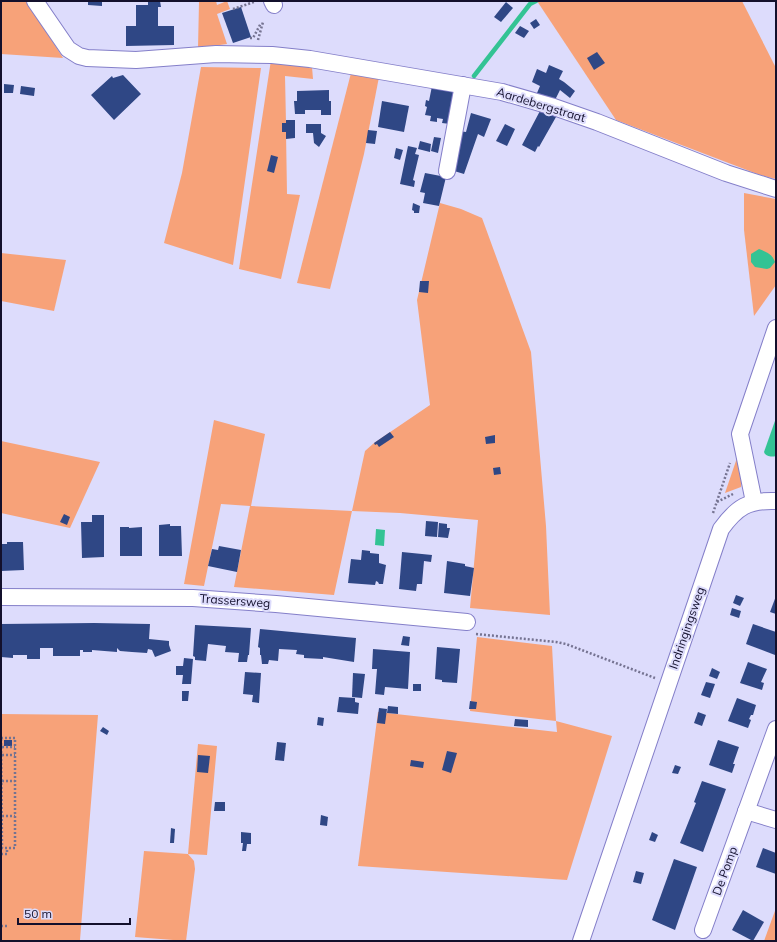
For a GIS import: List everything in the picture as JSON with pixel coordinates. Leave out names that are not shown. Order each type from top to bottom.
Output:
[{"type":"street","name":"Aardebergstraat","points":[[35,1],[68,49],[73,53],[87,58],[136,60],[216,54],[272,55],[310,59],[502,92],[548,105],[598,122],[726,173],[776,189]]},
{"type":"street","points":[[447,171],[463,85]]},
{"type":"street","points":[[776,328],[740,434],[754,502],[776,501]]},
{"type":"street","name":"Indringingsweg","points":[[582,941],[721,530],[730,516],[737,510],[754,502]]},
{"type":"street","name":"Trassersweg","points":[[1,597],[193,598],[323,608],[469,627]]},
{"type":"street","name":"De Pomp","points":[[703,930],[776,729]]},
{"type":"street","points":[[746,811],[776,820]]},
{"type":"path","points":[[233,9],[254,2]]},
{"type":"path","points":[[248,39],[252,38],[261,23]]},
{"type":"path","points":[[469,627],[566,644],[657,679]]},
{"type":"path","points":[[2,738],[15,738],[15,848],[2,848],[2,747],[2,738]]},
{"type":"path","points":[[2,747],[15,747]]},
{"type":"path","points":[[2,755],[15,755]]},
{"type":"path","points":[[2,781],[15,781]]},
{"type":"path","points":[[2,816],[15,816]]},
{"type":"path","points":[[1,854],[7,854],[7,848]]},
{"type":"path","points":[[1,926],[8,926]]},
{"type":"shaded area","points":[[1,1],[27,1],[63,58],[1,54]]},
{"type":"shaded area","points":[[177,1],[216,1],[217,5],[227,1],[230,9],[217,14],[227,44],[198,48],[199,2]]},
{"type":"shaded area","points":[[537,1],[742,1],[776,68],[776,179],[760,175],[616,120]]},
{"type":"shaded area","points":[[271,60],[312,67],[313,79],[285,76],[286,123],[282,124],[282,132],[286,132],[287,194],[300,195],[281,279],[239,269]]},
{"type":"shaded area","points":[[201,67],[261,68],[233,265],[164,243],[182,173]]},
{"type":"shaded area","points":[[351,73],[379,77],[364,154],[330,289],[297,283]]},
{"type":"shaded area","points":[[744,193],[776,199],[776,285],[754,316],[744,230]]},
{"type":"shaded area","points":[[440,203],[461,209],[482,218],[531,352],[546,526],[550,615],[470,608],[478,520],[400,513],[352,511],[365,451],[374,443],[430,405],[417,300]]},
{"type":"shaded area","points":[[759,249],[769,254],[774,259],[775,262],[770,268],[755,267],[751,262],[751,254]]},
{"type":"shaded area","points":[[1,253],[66,260],[54,311],[1,301]]},
{"type":"shaded area","points":[[776,418],[776,456],[769,456],[764,452]]},
{"type":"shaded area","points":[[214,420],[265,434],[251,506],[352,511],[334,595],[234,587],[250,506],[221,504],[204,586],[184,584]]},
{"type":"shaded area","points":[[1,441],[100,462],[70,528],[1,513]]},
{"type":"shaded area","points":[[738,455],[742,476],[741,487],[725,493]]},
{"type":"shaded area","points":[[376,529],[385,530],[384,546],[375,545]]},
{"type":"shaded area","points":[[477,637],[552,646],[556,721],[470,711]]},
{"type":"shaded area","points":[[378,712],[557,732],[556,721],[612,736],[567,880],[358,866]]},
{"type":"shaded area","points":[[1,714],[98,715],[80,940],[92,941],[1,941]]},
{"type":"shaded area","points":[[198,744],[217,746],[207,855],[188,854]]},
{"type":"shaded area","points":[[144,851],[188,854],[194,861],[195,869],[186,941],[135,937]]},
{"type":"shaded area","points":[[776,908],[776,941],[764,941]]},
{"type":"building","points":[[88,1],[102,1],[102,6],[88,5]]},
{"type":"building","points":[[148,1],[160,1],[161,7],[158,7],[158,26],[174,26],[174,45],[126,46],[126,26],[136,26],[136,5],[148,5]]},
{"type":"building","points":[[506,2],[513,8],[501,22],[494,17]]},
{"type":"building","points":[[241,7],[251,37],[233,43],[222,13]]},
{"type":"building","points":[[536,19],[540,25],[534,29],[530,23]]},
{"type":"building","points":[[520,26],[529,31],[524,38],[515,33]]},
{"type":"building","points":[[597,52],[605,63],[594,70],[587,58]]},
{"type":"building","points":[[549,65],[563,71],[559,79],[575,91],[570,98],[560,90],[555,100],[537,93],[540,86],[532,82],[537,69],[546,73]]},
{"type":"building","points":[[123,75],[141,94],[114,120],[91,95],[112,76],[113,78]]},
{"type":"building","points":[[4,84],[14,85],[13,93],[4,93]]},
{"type":"building","points":[[21,86],[35,88],[34,96],[20,94]]},
{"type":"building","points":[[432,86],[457,90],[450,124],[442,123],[443,119],[437,118],[437,122],[430,121],[431,116],[425,115],[427,107],[425,106],[426,100],[429,101]]},
{"type":"building","points":[[329,90],[331,115],[321,115],[321,110],[305,110],[305,114],[295,114],[294,101],[297,101],[297,91]]},
{"type":"building","points":[[382,101],[409,106],[404,132],[378,127]]},
{"type":"building","points":[[541,109],[556,117],[535,152],[522,145]]},
{"type":"building","points":[[471,113],[491,119],[484,137],[478,134],[464,174],[451,170],[459,131],[466,132]]},
{"type":"building","points":[[286,120],[295,120],[295,138],[286,139],[286,132],[282,132],[282,123],[286,123]]},
{"type":"building","points":[[306,124],[321,124],[321,133],[326,136],[319,147],[314,143],[313,133],[306,133]]},
{"type":"building","points":[[505,124],[515,129],[507,146],[496,141]]},
{"type":"building","points":[[368,130],[377,131],[375,144],[366,143]]},
{"type":"building","points":[[434,137],[441,138],[438,153],[431,151]]},
{"type":"building","points":[[420,141],[431,144],[430,152],[418,149]]},
{"type":"building","points":[[408,146],[417,148],[415,154],[419,155],[413,180],[415,181],[414,187],[400,184]]},
{"type":"building","points":[[396,148],[403,150],[400,160],[394,158]]},
{"type":"building","points":[[271,155],[278,157],[274,173],[267,171]]},
{"type":"building","points":[[425,173],[446,177],[439,206],[423,203],[425,193],[420,192]]},
{"type":"building","points":[[413,203],[420,206],[419,213],[414,213],[412,210]]},
{"type":"building","points":[[420,281],[429,281],[428,293],[419,292]]},
{"type":"building","points":[[390,432],[394,437],[379,447],[377,444],[375,445],[374,443]]},
{"type":"building","points":[[495,435],[495,443],[486,444],[485,437]]},
{"type":"building","points":[[500,467],[501,474],[494,475],[493,468]]},
{"type":"building","points":[[64,514],[70,517],[67,525],[60,522]]},
{"type":"building","points":[[92,515],[104,515],[104,557],[82,558],[81,522],[92,522]]},
{"type":"building","points":[[426,521],[438,522],[437,537],[425,536]]},
{"type":"building","points":[[439,523],[447,524],[447,528],[450,528],[448,538],[438,537]]},
{"type":"building","points":[[170,524],[170,526],[181,526],[182,556],[159,556],[159,525]]},
{"type":"building","points":[[120,527],[142,527],[142,556],[120,556]]},
{"type":"building","points":[[7,542],[23,542],[24,570],[1,571],[1,544],[7,544]]},
{"type":"building","points":[[219,546],[241,550],[237,572],[208,566],[212,549],[218,550]]},
{"type":"building","points":[[362,550],[379,554],[379,563],[386,565],[383,584],[379,584],[376,581],[375,585],[348,583],[351,559],[361,560]]},
{"type":"building","points":[[402,552],[432,555],[431,562],[424,561],[422,584],[417,584],[416,591],[399,589]]},
{"type":"building","points":[[447,561],[465,564],[465,566],[474,568],[470,596],[444,593]]},
{"type":"building","points":[[736,595],[744,598],[740,606],[733,603]]},
{"type":"building","points":[[776,596],[776,614],[770,612]]},
{"type":"building","points":[[732,608],[741,611],[739,618],[730,615]]},
{"type":"building","points":[[1,624],[150,624],[149,639],[169,641],[171,651],[155,657],[152,650],[148,649],[147,653],[120,651],[117,648],[117,652],[92,650],[92,652],[83,652],[83,650],[80,650],[80,656],[53,656],[53,648],[40,648],[40,659],[27,659],[27,655],[13,655],[13,658],[1,657]]},
{"type":"building","points":[[753,624],[776,632],[775,655],[746,644]]},
{"type":"building","points":[[195,625],[251,628],[247,662],[238,662],[239,653],[225,652],[226,646],[208,644],[206,661],[195,660],[195,657],[193,656]]},
{"type":"building","points":[[260,629],[356,638],[354,662],[323,657],[323,659],[304,658],[304,655],[296,654],[297,650],[279,649],[278,661],[269,660],[268,664],[262,664],[260,648],[258,647]]},
{"type":"building","points":[[403,636],[410,637],[409,646],[401,645]]},
{"type":"building","points":[[437,647],[460,649],[457,683],[442,682],[442,680],[435,679]]},
{"type":"building","points":[[373,649],[410,652],[408,689],[385,687],[384,695],[375,694],[377,669],[372,669]]},
{"type":"building","points":[[184,658],[193,659],[191,684],[182,684],[183,675],[176,675],[176,666],[183,666]]},
{"type":"building","points":[[748,662],[767,669],[761,682],[764,683],[762,690],[740,683]]},
{"type":"building","points":[[712,668],[720,672],[717,679],[709,676]]},
{"type":"building","points":[[245,672],[261,673],[259,703],[252,702],[253,695],[243,694]]},
{"type":"building","points":[[353,673],[365,674],[362,698],[352,697]]},
{"type":"building","points":[[706,682],[715,684],[710,698],[701,695]]},
{"type":"building","points":[[413,684],[421,684],[421,691],[413,691]]},
{"type":"building","points":[[182,691],[189,691],[188,701],[182,701]]},
{"type":"building","points":[[339,697],[355,698],[355,702],[359,703],[358,714],[337,712]]},
{"type":"building","points":[[737,698],[756,705],[753,715],[751,715],[749,719],[751,720],[748,728],[728,721]]},
{"type":"building","points":[[470,701],[477,702],[476,709],[469,709]]},
{"type":"building","points":[[388,706],[398,707],[398,714],[387,713]]},
{"type":"building","points":[[379,708],[387,709],[385,724],[377,723]]},
{"type":"building","points":[[698,712],[706,715],[702,726],[694,723]]},
{"type":"building","points":[[318,717],[324,718],[323,726],[317,725]]},
{"type":"building","points":[[515,719],[528,720],[528,727],[514,726]]},
{"type":"building","points":[[103,727],[109,731],[107,735],[100,731]]},
{"type":"building","points":[[4,740],[12,740],[12,746],[4,746]]},
{"type":"building","points":[[718,740],[739,747],[733,764],[735,764],[732,773],[709,765]]},
{"type":"building","points":[[277,742],[286,743],[284,761],[275,760]]},
{"type":"building","points":[[447,751],[457,753],[451,773],[442,770]]},
{"type":"building","points":[[198,755],[210,756],[208,773],[197,772]]},
{"type":"building","points":[[411,760],[424,762],[423,768],[410,766]]},
{"type":"building","points":[[675,765],[681,767],[678,774],[672,773]]},
{"type":"building","points":[[702,781],[726,789],[703,852],[680,843],[696,803],[694,802]]},
{"type":"building","points":[[215,802],[225,802],[225,811],[214,811]]},
{"type":"building","points":[[321,815],[328,817],[327,826],[320,825]]},
{"type":"building","points":[[171,828],[175,829],[174,843],[170,843]]},
{"type":"building","points":[[241,832],[251,833],[251,844],[247,844],[246,851],[242,851],[243,843],[241,843]]},
{"type":"building","points":[[652,832],[658,835],[655,842],[649,840]]},
{"type":"building","points":[[763,848],[776,853],[776,874],[756,867]]},
{"type":"building","points":[[674,859],[697,867],[675,930],[652,920]]},
{"type":"building","points":[[636,871],[644,873],[641,884],[633,882]]},
{"type":"building","points":[[743,910],[764,922],[753,941],[732,930]]},
{"type":"waterway","points":[[474,76],[530,4],[536,1]]}]
